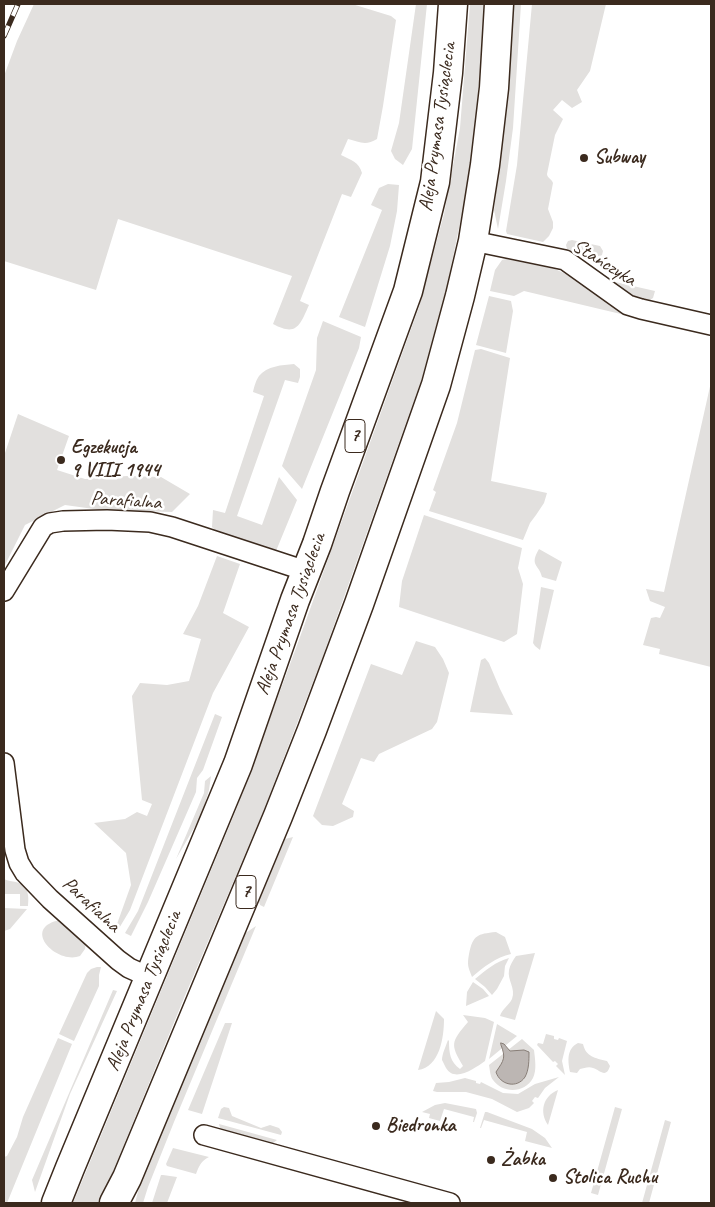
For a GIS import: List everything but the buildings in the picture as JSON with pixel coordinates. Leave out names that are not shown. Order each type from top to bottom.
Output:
[{"type":"main road","name":"Aleja Prymasa Tysiąclecia","points":[[56,1203],[238,764],[408,291],[435,182],[448,73],[453,4]]},
{"type":"main road","name":"7","points":[[114,1203],[124,1191],[312,730],[359,604],[436,384],[473,240],[485,165],[494,88],[499,4]]},
{"type":"main road","points":[[46,1203],[70,1168]]},
{"type":"street","name":"Stańczyka","points":[[473,240],[565,260],[628,305],[711,324]]},
{"type":"street","name":"Parafialna","points":[[4,591],[43,527],[50,523],[63,521],[107,520],[150,522],[172,527],[306,571]]},
{"type":"street","name":"Parafialna","points":[[4,763],[15,850],[25,873],[118,960],[129,968],[149,977]]},
{"type":"street","points":[[204,1135],[450,1203]]},
{"type":"shaded area","points":[[34,4],[352,4],[391,16],[396,20],[377,139],[366,143],[348,139],[341,155],[357,164],[362,173],[351,197],[342,194],[300,301],[309,305],[297,327],[287,329],[273,324],[292,276],[118,219],[96,290],[4,261],[4,76]]},
{"type":"shaded area","points":[[416,4],[427,4],[412,149],[403,165],[395,159],[391,151],[399,123]]},
{"type":"shaded area","points":[[470,4],[485,4],[471,170],[447,286],[422,378],[323,656],[263,812],[100,1203],[73,1203],[236,810],[419,307],[444,214],[460,128]]},
{"type":"shaded area","points":[[514,4],[521,4],[513,128],[498,229],[494,210],[507,101]]},
{"type":"shaded area","points":[[532,4],[606,4],[590,71],[577,90],[582,102],[572,108],[562,100],[553,110],[563,119],[555,135],[547,174],[553,183],[548,209],[553,222],[553,228],[543,242],[507,234],[506,231],[517,165]]},
{"type":"shaded area","points":[[388,184],[399,185],[397,211],[390,246],[365,327],[339,317],[382,210],[371,205],[379,188]]},
{"type":"shaded area","points":[[572,240],[600,246],[603,251],[602,255],[597,258],[570,251],[566,245],[568,241]]},
{"type":"shaded area","points":[[506,259],[555,269],[568,275],[616,307],[646,318],[646,320],[524,291],[514,296],[490,291],[495,270],[502,260]]},
{"type":"shaded area","points":[[611,281],[655,291],[653,298],[647,300],[629,295]]},
{"type":"shaded area","points":[[489,296],[511,301],[513,311],[506,353],[476,345]]},
{"type":"shaded area","points":[[323,321],[361,337],[359,348],[302,489],[282,466],[316,370],[317,338]]},
{"type":"shaded area","points":[[481,349],[510,358],[491,481],[547,493],[544,503],[530,523],[523,540],[429,511],[436,492],[433,490],[457,423],[475,350]]},
{"type":"shaded area","points":[[294,364],[300,369],[298,383],[285,380],[237,516],[262,525],[279,477],[297,500],[276,551],[219,535],[212,527],[213,510],[225,513],[264,396],[253,392],[258,378],[270,368]]},
{"type":"shaded area","points":[[711,382],[711,667],[659,654],[660,649],[643,645],[651,618],[660,618],[665,607],[650,601],[646,589],[664,592]]},
{"type":"shaded area","points":[[18,414],[69,436],[57,470],[85,479],[127,476],[161,477],[190,494],[172,512],[101,510],[65,505],[25,525],[4,567],[4,453]]},
{"type":"shaded area","points":[[424,515],[522,548],[518,568],[523,584],[517,634],[504,642],[399,607],[402,581]]},
{"type":"shaded area","points":[[539,549],[562,562],[556,581],[542,577],[535,562]]},
{"type":"shaded area","points":[[217,556],[240,564],[223,613],[249,627],[213,693],[130,910],[115,935],[112,933],[131,885],[126,853],[94,823],[125,819],[137,812],[147,816],[152,804],[142,800],[132,696],[140,683],[167,685],[189,681],[201,639],[183,634],[198,606]]},
{"type":"shaded area","points":[[541,587],[554,590],[540,650],[533,643]]},
{"type":"shaded area","points":[[416,641],[435,647],[449,673],[437,722],[432,729],[379,754],[374,762],[361,758],[342,804],[354,811],[353,817],[333,826],[322,825],[313,816],[371,664],[402,675]]},
{"type":"shaded area","points":[[485,658],[513,715],[470,712],[481,660]]},
{"type":"shaded area","points":[[215,714],[222,717],[203,770],[197,778],[196,792],[148,902],[131,936],[125,933],[138,911]]},
{"type":"shaded area","points":[[211,776],[201,816],[176,859],[204,793],[205,781]]},
{"type":"shaded area","points":[[293,837],[264,907],[260,905],[259,901],[285,839]]},
{"type":"shaded area","points":[[4,879],[24,886],[28,895],[28,906],[20,906],[20,894],[4,894]]},
{"type":"shaded area","points":[[4,908],[27,909],[10,929],[4,931]]},
{"type":"shaded area","points":[[60,920],[86,943],[85,949],[80,956],[62,955],[53,951],[46,944],[43,930],[48,924]]},
{"type":"shaded area","points":[[256,926],[174,1122],[143,1203],[135,1203],[140,1184],[174,1100],[244,934]]},
{"type":"shaded area","points":[[496,932],[505,937],[511,954],[495,960],[472,977],[468,963],[474,939],[480,935]]},
{"type":"shaded area","points":[[535,953],[515,1020],[500,1016],[513,995],[509,968],[516,956]]},
{"type":"shaded area","points":[[509,958],[505,966],[504,976],[492,995],[475,979],[495,964]]},
{"type":"shaded area","points":[[97,967],[101,967],[99,986],[74,1041],[59,1034],[87,973]]},
{"type":"shaded area","points":[[473,982],[489,996],[466,1006],[467,992]]},
{"type":"shaded area","points":[[113,990],[117,991],[70,1094],[35,1192],[32,1180]]},
{"type":"shaded area","points":[[436,1011],[444,1019],[442,1042],[436,1057],[431,1063],[425,1068],[418,1070]]},
{"type":"shaded area","points":[[463,1015],[485,1018],[494,1022],[485,1061],[465,1073],[454,1074],[446,1068],[442,1058],[448,1040],[452,1060],[460,1069],[463,1066],[454,1048],[454,1043],[458,1034],[468,1022]]},
{"type":"shaded area","points":[[225,1023],[232,1023],[202,1114],[188,1110]]},
{"type":"shaded area","points":[[497,1024],[517,1036],[489,1059]]},
{"type":"shaded area","points":[[546,1034],[554,1036],[554,1039],[558,1040],[559,1038],[567,1041],[562,1061],[565,1075],[556,1066],[558,1064],[555,1061],[553,1062],[537,1045],[538,1043],[543,1044]]},
{"type":"shaded area","points":[[58,1038],[72,1044],[7,1203],[4,1203],[4,1157],[7,1156],[17,1137],[23,1117]]},
{"type":"shaded area","points":[[522,1039],[534,1050],[535,1068],[533,1078],[525,1087],[519,1089],[502,1088],[492,1078],[489,1065]]},
{"type":"shaded area","points":[[501,1043],[510,1051],[524,1050],[529,1052],[525,1077],[518,1083],[509,1084],[501,1080],[496,1072],[503,1059]]},
{"type":"shaded area","points":[[578,1043],[583,1044],[586,1052],[592,1056],[607,1061],[610,1066],[607,1072],[603,1073],[586,1067],[580,1069],[577,1073],[570,1072],[568,1060],[570,1052]]},
{"type":"shaded area","points":[[559,1077],[545,1088],[538,1098],[535,1097],[532,1101],[534,1103],[529,1108],[517,1112],[492,1099],[466,1092],[433,1091],[436,1083],[465,1078],[480,1084],[481,1082],[503,1093],[518,1094],[535,1084]]},
{"type":"shaded area","points":[[558,1090],[548,1125],[543,1110],[544,1105],[549,1096]]},
{"type":"shaded area","points":[[445,1103],[476,1109],[477,1113],[474,1122],[474,1117],[444,1109],[440,1121],[429,1118],[430,1114],[422,1112],[435,1105]]},
{"type":"shaded area","points":[[224,1107],[229,1108],[232,1116],[261,1128],[270,1125],[279,1128],[282,1132],[281,1135],[218,1118],[221,1109]]},
{"type":"shaded area","points":[[615,1107],[622,1109],[598,1195],[591,1193]]},
{"type":"shaded area","points":[[485,1112],[532,1129],[545,1138],[552,1148],[525,1141],[527,1132],[484,1120],[480,1128]]},
{"type":"shaded area","points":[[665,1120],[671,1122],[649,1203],[642,1203]]},
{"type":"shaded area","points":[[219,1124],[277,1140],[269,1144],[224,1131],[220,1128]]},
{"type":"shaded area","points":[[173,1148],[209,1157],[204,1160],[196,1174],[167,1166],[166,1164]]},
{"type":"shaded area","points":[[161,1175],[177,1177],[167,1203],[152,1203]]},
{"type":"railway","points":[[4,36],[18,4]]},
{"type":"place","name":"Subway","points":[[584,158]]},
{"type":"place","name":"Egzekucja 9 VIII 1944","points":[[61,460]]},
{"type":"place","name":"Biedronka","points":[[376,1126]]},
{"type":"place","name":"Żabka","points":[[491,1160]]},
{"type":"place","name":"Stolica Ruchu","points":[[553,1178]]}]
